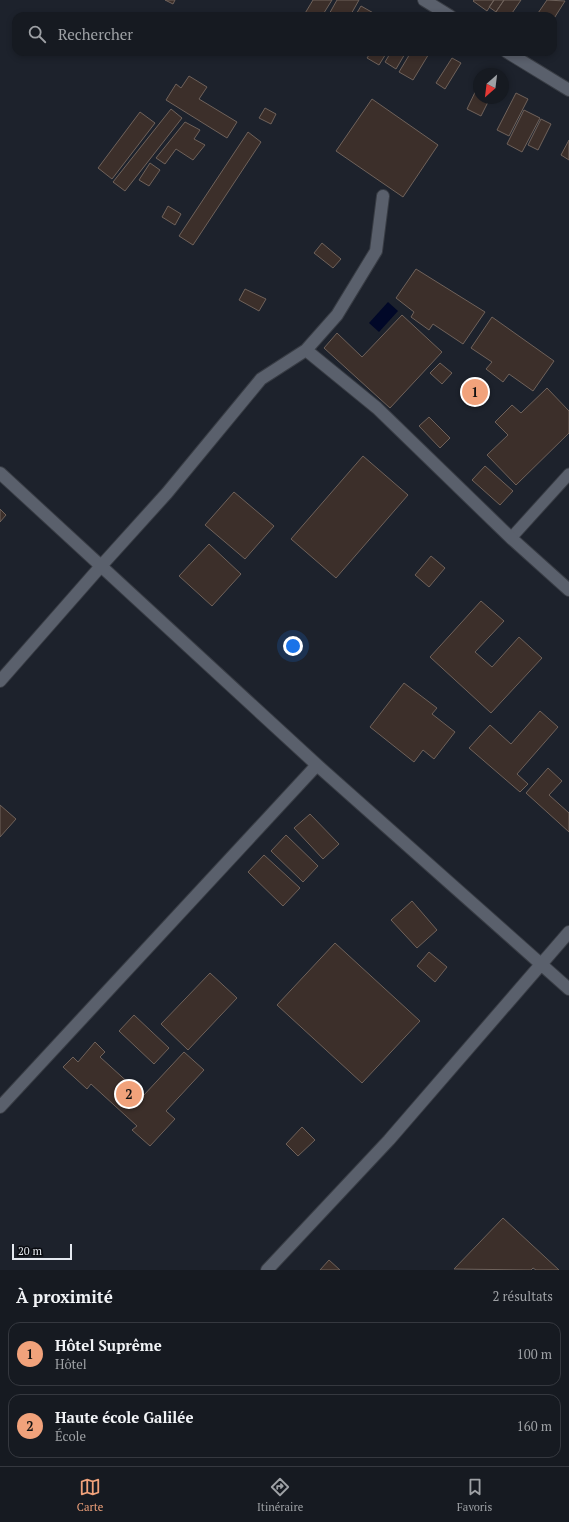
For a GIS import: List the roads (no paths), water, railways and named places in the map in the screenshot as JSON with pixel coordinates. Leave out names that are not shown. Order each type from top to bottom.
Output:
[{"type":"street","points":[[424,0],[444,12]]},
{"type":"street","points":[[514,56],[569,90]]},
{"type":"street","points":[[0,682],[167,493],[261,379],[306,350],[337,315],[376,251],[383,196]]},
{"type":"street","points":[[306,350],[377,408],[511,538],[569,590]]},
{"type":"street","points":[[0,473],[317,765],[569,989]]},
{"type":"street","points":[[0,1106],[317,765]]},
{"type":"street","points":[[267,1270],[389,1140],[569,932]]},
{"type":"lane","points":[[511,538],[569,474]]},
{"type":"water","points":[[388,302],[398,311],[379,332],[369,323]]},
{"type":"place","name":"Hôtel Suprême","points":[[475,392]]},
{"type":"place","name":"Haute école Galilée","points":[[129,1094]]}]
